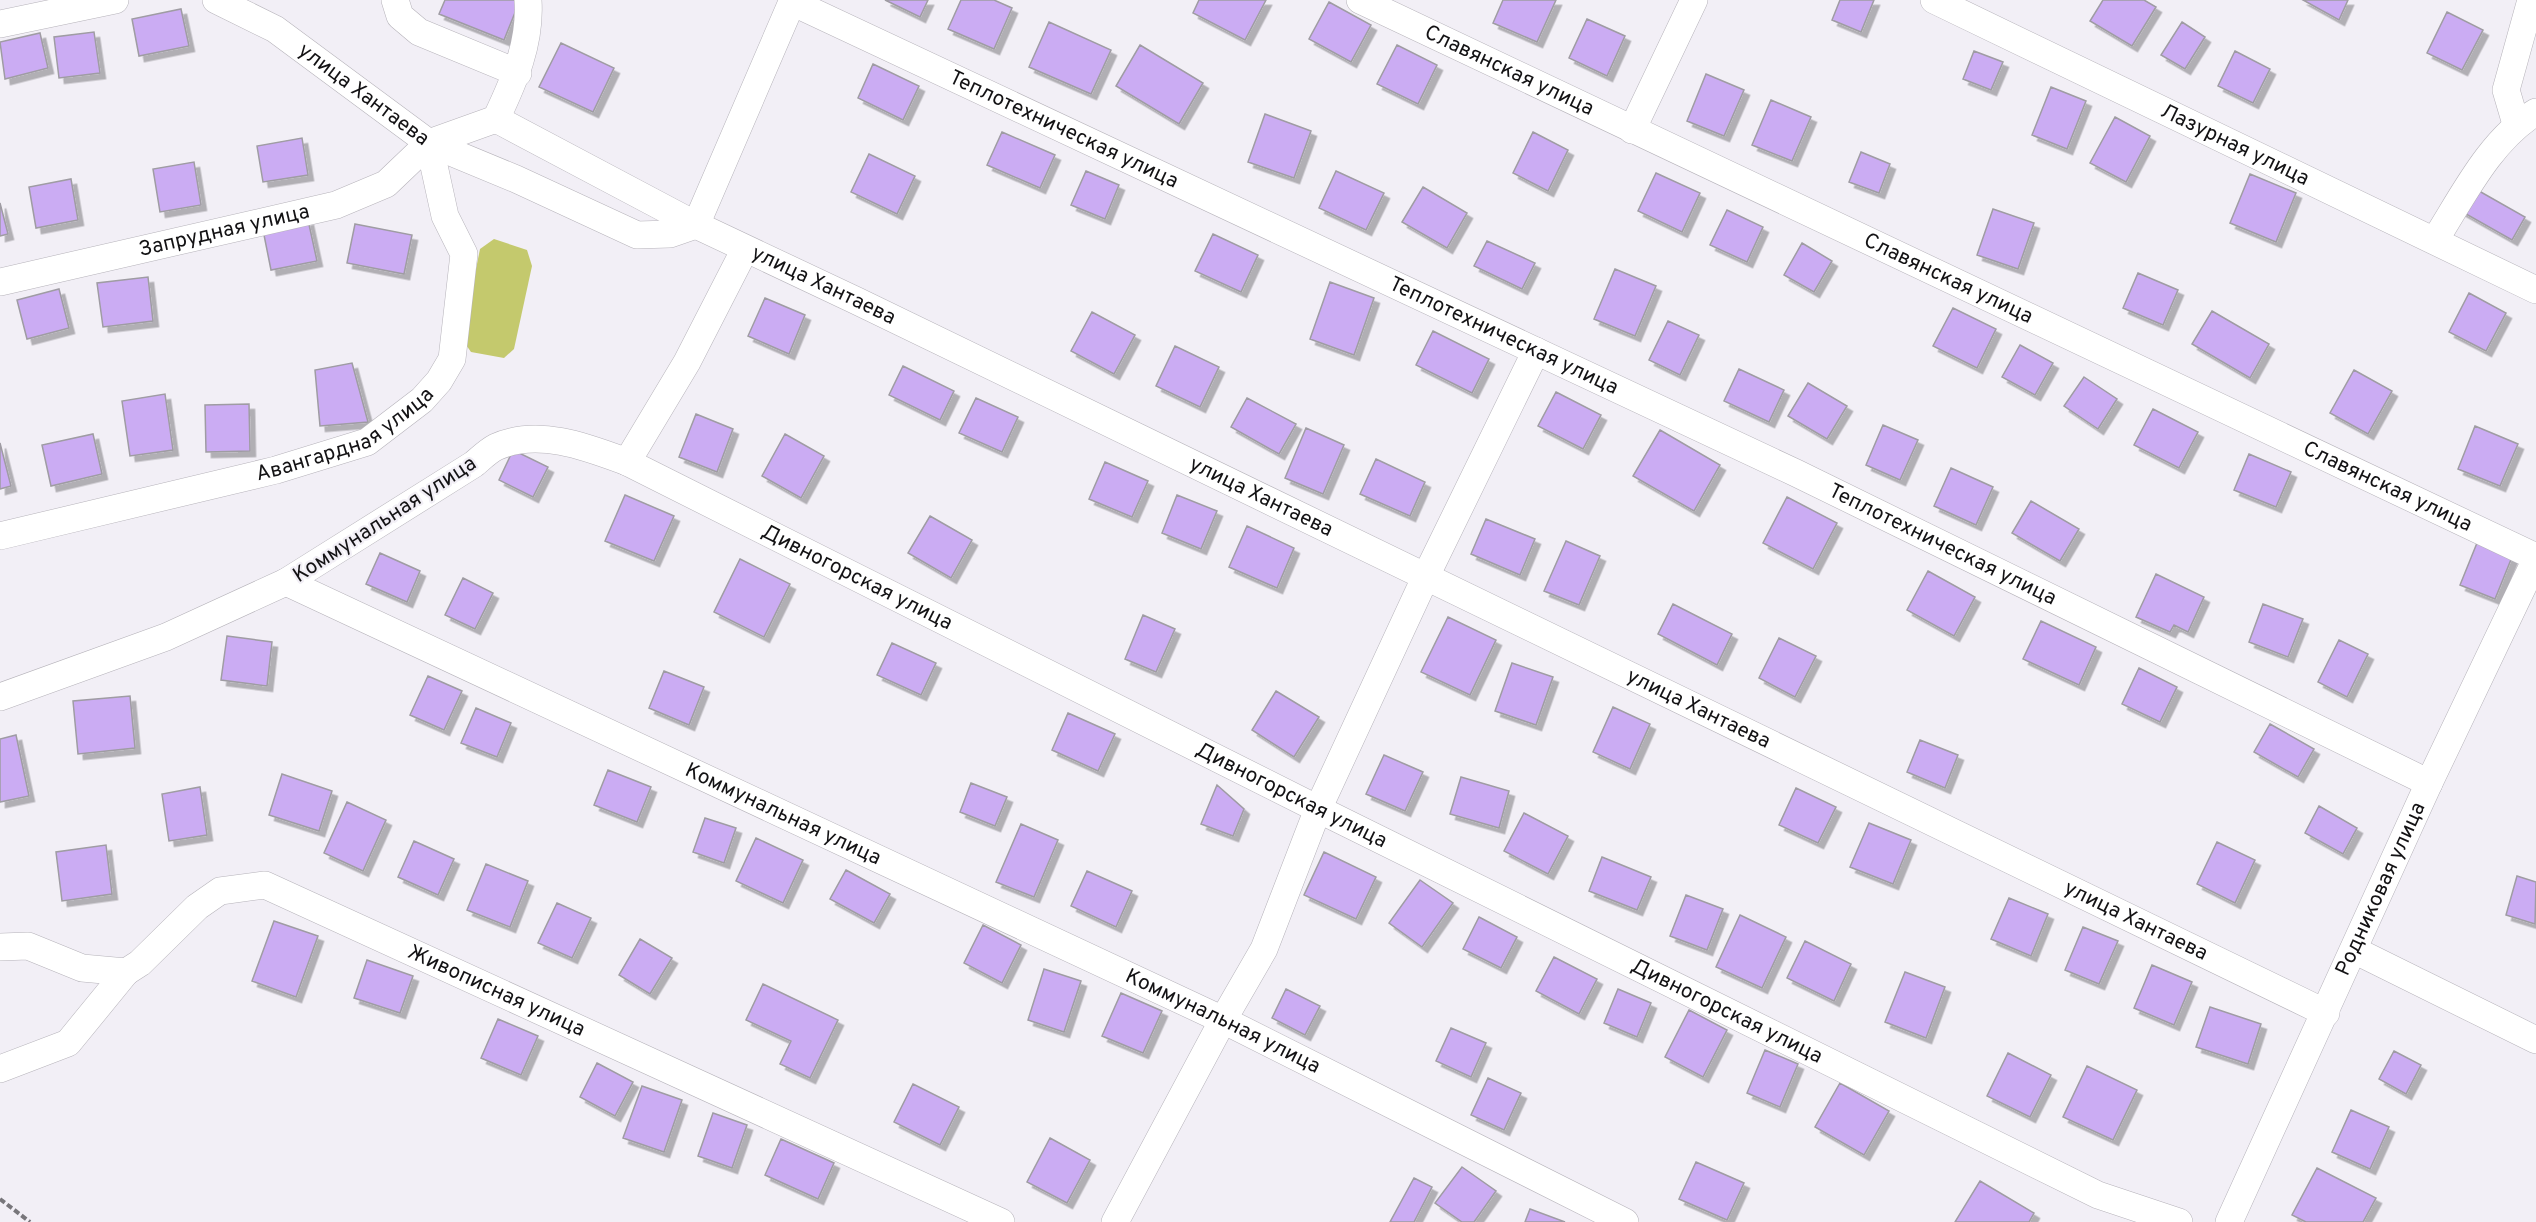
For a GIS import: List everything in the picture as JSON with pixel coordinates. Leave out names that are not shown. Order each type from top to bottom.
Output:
[{"type":"street","points":[[0,24],[115,0]]},
{"type":"street","name":"улица Хантаева","points":[[216,0],[275,28],[429,143],[496,119],[745,249],[1426,576],[2326,1013]]},
{"type":"street","points":[[395,0],[400,16],[419,32],[518,73]]},
{"type":"street","points":[[496,119],[518,73],[530,19],[528,0]]},
{"type":"street","name":"Славянская улица","points":[[1360,0],[2536,558]]},
{"type":"street","points":[[1632,130],[1694,0]]},
{"type":"street","name":"Лазурная улица","points":[[1934,0],[2536,290]]},
{"type":"street","points":[[2436,240],[2474,178],[2526,118],[2506,90],[2531,0]]},
{"type":"street","name":"Теплотехническая улица","points":[[696,225],[793,1],[1796,473],[2429,783]]},
{"type":"street","points":[[429,143],[516,179],[637,235],[669,234],[696,225]]},
{"type":"street","name":"Запрудная улица","points":[[0,282],[336,205],[386,184],[429,143]]},
{"type":"street","name":"Авангардная улица","points":[[0,536],[276,470],[368,442],[423,400],[439,381],[452,359],[464,254],[445,216],[429,143]]},
{"type":"street","points":[[627,462],[687,363],[745,249]]},
{"type":"street","points":[[1115,1222],[1223,1020],[1264,949],[1318,809],[1426,576],[1536,351]]},
{"type":"street","name":"Коммунальная улица","points":[[286,582],[474,464],[495,447],[524,440],[571,442],[627,462]]},
{"type":"street","name":"Дивногорская улица","points":[[627,462],[1318,809],[2098,1195],[2179,1222]]},
{"type":"street","name":"Родниковая улица","points":[[2229,1222],[2429,783],[2536,558]]},
{"type":"street","points":[[0,697],[166,637],[286,582]]},
{"type":"street","name":"Коммунальная улица","points":[[286,582],[1223,1020],[1625,1222]]},
{"type":"street","name":"Живописная улица","points":[[0,1069],[68,1043],[126,972],[140,963],[197,907],[220,891],[264,885],[1001,1222]]},
{"type":"street","points":[[0,947],[28,946],[82,968],[126,972]]},
{"type":"street","points":[[2354,950],[2536,1040]]},
{"type":"path","points":[[0,1199],[30,1222]]},
{"type":"green space","points":[[494,239],[527,250],[532,266],[514,349],[504,358],[471,352],[462,339],[480,249]]},
{"type":"building","points":[[445,0],[520,0],[504,40],[439,14]]},
{"type":"building","points":[[885,0],[928,0],[920,17]]},
{"type":"building","points":[[961,0],[994,0],[1012,8],[994,49],[948,29]]},
{"type":"building","points":[[1199,0],[1266,0],[1245,40],[1193,13]]},
{"type":"building","points":[[1503,0],[1556,0],[1537,42],[1493,23]]},
{"type":"building","points":[[1840,0],[1874,0],[1861,32],[1832,20]]},
{"type":"building","points":[[2103,0],[2144,0],[2156,7],[2132,46],[2090,21]]},
{"type":"building","points":[[2303,0],[2348,0],[2339,20]]},
{"type":"building","points":[[1329,2],[1371,25],[1351,62],[1309,39]]},
{"type":"building","points":[[181,9],[189,46],[139,56],[132,19]]},
{"type":"building","points":[[2447,12],[2483,30],[2462,70],[2427,53]]},
{"type":"building","points":[[1587,19],[1625,36],[1607,76],[1569,58]]},
{"type":"building","points":[[1049,22],[1111,50],[1091,94],[1029,67]]},
{"type":"building","points":[[2182,22],[2205,37],[2185,69],[2161,55]]},
{"type":"building","points":[[94,32],[100,73],[59,78],[54,37]]},
{"type":"building","points":[[40,33],[48,68],[5,79],[0,42]]},
{"type":"building","points":[[561,43],[614,68],[593,112],[539,87]]},
{"type":"building","points":[[1140,45],[1203,83],[1179,124],[1116,86]]},
{"type":"building","points":[[1397,45],[1437,65],[1418,104],[1377,84]]},
{"type":"building","points":[[1974,51],[2003,62],[1991,90],[1963,79]]},
{"type":"building","points":[[2235,51],[2270,69],[2253,103],[2218,86]]},
{"type":"building","points":[[873,64],[919,86],[903,120],[858,98]]},
{"type":"building","points":[[1706,74],[1744,90],[1724,136],[1687,121]]},
{"type":"building","points":[[2051,87],[2086,101],[2067,149],[2032,135]]},
{"type":"building","points":[[1771,100],[1811,117],[1792,161],[1752,145]]},
{"type":"building","points":[[1265,114],[1311,131],[1294,178],[1248,162]]},
{"type":"building","points":[[2115,117],[2150,136],[2126,182],[2090,163]]},
{"type":"building","points":[[1002,132],[1055,155],[1040,188],[987,165]]},
{"type":"building","points":[[1533,132],[1568,150],[1548,191],[1513,173]]},
{"type":"building","points":[[302,138],[308,175],[263,182],[257,146]]},
{"type":"building","points":[[1861,152],[1890,164],[1879,193],[1849,182]]},
{"type":"building","points":[[869,154],[915,176],[897,214],[851,192]]},
{"type":"building","points":[[194,162],[201,205],[160,212],[153,169]]},
{"type":"building","points":[[1086,171],[1119,185],[1105,219],[1071,205]]},
{"type":"building","points":[[1336,171],[1384,193],[1366,230],[1319,208]]},
{"type":"building","points":[[1656,173],[1700,193],[1682,232],[1638,211]]},
{"type":"building","points":[[2250,174],[2296,193],[2276,242],[2230,223]]},
{"type":"building","points":[[71,179],[78,220],[36,228],[29,187]]},
{"type":"building","points":[[1423,187],[1467,213],[1447,248],[1402,222]]},
{"type":"building","points":[[2472,187],[2525,217],[2512,240],[2459,210]]},
{"type":"building","points":[[0,203],[8,234],[0,236]]},
{"type":"building","points":[[1993,209],[2034,223],[2018,269],[1977,255]]},
{"type":"building","points":[[1727,210],[1763,227],[1747,262],[1710,245]]},
{"type":"building","points":[[308,220],[317,261],[271,270],[263,230]]},
{"type":"building","points":[[355,224],[412,235],[404,274],[347,263]]},
{"type":"building","points":[[1213,234],[1258,255],[1241,292],[1195,271]]},
{"type":"building","points":[[1487,241],[1535,263],[1522,289],[1474,266]]},
{"type":"building","points":[[1802,243],[1832,261],[1814,292],[1784,275]]},
{"type":"building","points":[[1615,269],[1656,286],[1635,336],[1594,319]]},
{"type":"building","points":[[2138,273],[2178,290],[2163,325],[2123,308]]},
{"type":"building","points":[[148,277],[153,321],[103,327],[97,283]]},
{"type":"building","points":[[1330,282],[1374,298],[1354,355],[1310,339]]},
{"type":"building","points":[[59,289],[69,328],[27,339],[17,300]]},
{"type":"building","points":[[2469,293],[2506,313],[2486,351],[2449,332]]},
{"type":"building","points":[[765,298],[805,315],[789,354],[748,336]]},
{"type":"building","points":[[1953,308],[1996,329],[1977,368],[1933,346]]},
{"type":"building","points":[[2212,311],[2269,344],[2250,378],[2192,344]]},
{"type":"building","points":[[1092,312],[1135,335],[1114,374],[1071,351]]},
{"type":"building","points":[[1668,321],[1699,335],[1680,375],[1649,360]]},
{"type":"building","points":[[1433,331],[1489,359],[1472,393],[1416,365]]},
{"type":"building","points":[[2020,345],[2053,363],[2035,395],[2002,377]]},
{"type":"building","points":[[1175,346],[1219,367],[1200,407],[1156,386]]},
{"type":"building","points":[[352,363],[368,422],[320,426],[315,370]]},
{"type":"building","points":[[903,366],[954,391],[940,420],[889,395]]},
{"type":"building","points":[[1739,369],[1784,390],[1769,422],[1724,401]]},
{"type":"building","points":[[2354,370],[2392,391],[2368,434],[2330,413]]},
{"type":"building","points":[[2084,377],[2117,399],[2098,429],[2064,406]]},
{"type":"building","points":[[1808,383],[1847,406],[1827,439],[1788,416]]},
{"type":"building","points":[[1556,392],[1601,415],[1583,449],[1538,426]]},
{"type":"building","points":[[165,394],[173,450],[130,456],[122,401]]},
{"type":"building","points":[[976,398],[1018,417],[1002,452],[959,433]]},
{"type":"building","points":[[1247,398],[1296,424],[1279,454],[1231,427]]},
{"type":"building","points":[[249,404],[250,451],[206,452],[205,405]]},
{"type":"building","points":[[2153,409],[2198,432],[2179,468],[2134,445]]},
{"type":"building","points":[[696,414],[733,429],[717,472],[679,457]]},
{"type":"building","points":[[1883,425],[1918,440],[1900,480],[1866,465]]},
{"type":"building","points":[[2475,426],[2518,444],[2500,486],[2458,469]]},
{"type":"building","points":[[1306,428],[1344,445],[1323,494],[1285,478]]},
{"type":"building","points":[[1660,430],[1720,465],[1694,511],[1633,476]]},
{"type":"building","points":[[93,434],[102,474],[51,486],[42,445]]},
{"type":"building","points":[[785,434],[824,456],[801,498],[762,476]]},
{"type":"building","points":[[0,443],[11,486],[0,489]]},
{"type":"building","points":[[513,450],[548,467],[533,497],[499,480]]},
{"type":"building","points":[[2249,454],[2291,472],[2276,507],[2234,490]]},
{"type":"building","points":[[1376,459],[1425,482],[1410,516],[1360,494]]},
{"type":"building","points":[[1105,462],[1148,481],[1132,517],[1089,499]]},
{"type":"building","points":[[1951,468],[1993,487],[1976,525],[1934,506]]},
{"type":"building","points":[[625,495],[674,516],[654,561],[605,541]]},
{"type":"building","points":[[1177,495],[1217,511],[1201,549],[1162,533]]},
{"type":"building","points":[[1787,497],[1837,523],[1813,569],[1763,543]]},
{"type":"building","points":[[2031,501],[2079,529],[2060,561],[2012,533]]},
{"type":"building","points":[[930,516],[972,540],[951,578],[908,553]]},
{"type":"building","points":[[1486,519],[1535,539],[1520,575],[1471,554]]},
{"type":"building","points":[[1247,526],[1294,548],[1277,588],[1229,567]]},
{"type":"building","points":[[1566,541],[1600,556],[1579,605],[1544,591]]},
{"type":"building","points":[[2477,543],[2512,557],[2495,599],[2460,585]]},
{"type":"building","points":[[380,553],[420,571],[407,602],[366,584]]},
{"type":"building","points":[[740,559],[790,584],[764,637],[714,612]]},
{"type":"building","points":[[1928,571],[1975,597],[1954,636],[1907,610]]},
{"type":"building","points":[[2156,574],[2204,597],[2188,632],[2174,625],[2170,632],[2136,617]]},
{"type":"building","points":[[463,578],[493,593],[475,629],[445,615]]},
{"type":"building","points":[[1673,604],[1732,634],[1717,665],[1658,634]]},
{"type":"building","points":[[2263,604],[2303,619],[2288,657],[2249,642]]},
{"type":"building","points":[[1143,615],[1175,629],[1156,672],[1125,659]]},
{"type":"building","points":[[1448,617],[1496,640],[1470,695],[1421,672]]},
{"type":"building","points":[[2041,621],[2096,647],[2079,685],[2023,659]]},
{"type":"building","points":[[227,636],[272,642],[267,686],[221,680]]},
{"type":"building","points":[[1779,638],[1816,656],[1795,697],[1759,678]]},
{"type":"building","points":[[2339,640],[2368,654],[2347,697],[2318,682]]},
{"type":"building","points":[[892,643],[936,663],[921,695],[877,675]]},
{"type":"building","points":[[1512,663],[1553,677],[1536,725],[1495,711]]},
{"type":"building","points":[[2139,668],[2177,687],[2160,722],[2122,704]]},
{"type":"building","points":[[664,671],[704,687],[689,725],[649,708]]},
{"type":"building","points":[[428,676],[462,691],[444,730],[410,715]]},
{"type":"building","points":[[1276,691],[1319,717],[1294,757],[1252,730]]},
{"type":"building","points":[[130,696],[135,748],[78,754],[73,701]]},
{"type":"building","points":[[1613,707],[1650,724],[1630,769],[1593,752]]},
{"type":"building","points":[[476,708],[511,723],[497,757],[461,743]]},
{"type":"building","points":[[1068,713],[1115,734],[1098,771],[1052,750]]},
{"type":"building","points":[[2270,724],[2314,749],[2298,777],[2254,752]]},
{"type":"building","points":[[16,735],[29,796],[0,802],[0,739]]},
{"type":"building","points":[[1920,740],[1958,755],[1945,788],[1907,772]]},
{"type":"building","points":[[1384,755],[1423,772],[1405,811],[1366,794]]},
{"type":"building","points":[[608,770],[651,787],[637,822],[594,805]]},
{"type":"building","points":[[282,774],[332,791],[319,831],[269,815]]},
{"type":"building","points":[[1461,777],[1509,791],[1499,828],[1450,814]]},
{"type":"building","points":[[971,783],[1007,797],[995,826],[960,812]]},
{"type":"building","points":[[1217,785],[1244,809],[1233,836],[1201,824]]},
{"type":"building","points":[[200,787],[207,835],[169,841],[162,794]]},
{"type":"building","points":[[1796,788],[1836,807],[1818,843],[1779,825]]},
{"type":"building","points":[[347,802],[386,820],[363,871],[324,853]]},
{"type":"building","points":[[2319,806],[2357,828],[2343,854],[2305,833]]},
{"type":"building","points":[[1524,813],[1568,836],[1548,874],[1504,851]]},
{"type":"building","points":[[705,818],[736,828],[724,863],[693,852]]},
{"type":"building","points":[[1869,823],[1911,840],[1893,884],[1850,867]]},
{"type":"building","points":[[1021,824],[1058,840],[1034,897],[996,882]]},
{"type":"building","points":[[756,838],[803,860],[783,903],[736,881]]},
{"type":"building","points":[[414,841],[454,859],[438,895],[398,877]]},
{"type":"building","points":[[2217,842],[2255,860],[2235,903],[2197,884]]},
{"type":"building","points":[[106,845],[112,894],[62,901],[56,852]]},
{"type":"building","points":[[1324,852],[1376,877],[1356,919],[1304,895]]},
{"type":"building","points":[[1602,857],[1651,877],[1637,910],[1589,891]]},
{"type":"building","points":[[486,864],[528,881],[510,927],[467,910]]},
{"type":"building","points":[[846,870],[890,894],[874,923],[830,899]]},
{"type":"building","points":[[1087,871],[1132,891],[1116,927],[1071,906]]},
{"type":"building","points":[[2517,876],[2536,882],[2535,924],[2506,915]]},
{"type":"building","points":[[1420,880],[1453,903],[1422,947],[1389,923]]},
{"type":"building","points":[[1686,895],[1723,909],[1707,950],[1670,936]]},
{"type":"building","points":[[2009,898],[2048,914],[2031,956],[1991,939]]},
{"type":"building","points":[[557,903],[591,918],[572,958],[538,943]]},
{"type":"building","points":[[1740,915],[1786,937],[1762,988],[1716,967]]},
{"type":"building","points":[[1479,917],[1517,937],[1501,968],[1463,949]]},
{"type":"building","points":[[274,921],[318,936],[296,997],[252,981]]},
{"type":"building","points":[[983,925],[1021,945],[1002,983],[964,963]]},
{"type":"building","points":[[2083,927],[2118,941],[2099,984],[2065,970]]},
{"type":"building","points":[[640,939],[672,958],[650,994],[619,975]]},
{"type":"building","points":[[1805,941],[1851,964],[1834,1001],[1787,978]]},
{"type":"building","points":[[1554,957],[1597,979],[1579,1014],[1536,991]]},
{"type":"building","points":[[367,960],[413,976],[400,1013],[354,998]]},
{"type":"building","points":[[2152,965],[2192,982],[2174,1025],[2134,1008]]},
{"type":"building","points":[[1044,969],[1081,981],[1064,1032],[1028,1020]]},
{"type":"building","points":[[1905,972],[1945,987],[1926,1038],[1885,1022]]},
{"type":"building","points":[[763,984],[838,1020],[810,1078],[780,1064],[791,1041],[746,1020]]},
{"type":"building","points":[[1286,989],[1320,1006],[1305,1035],[1272,1018]]},
{"type":"building","points":[[1618,989],[1651,1003],[1637,1037],[1604,1023]]},
{"type":"building","points":[[1121,993],[1162,1011],[1143,1053],[1102,1036]]},
{"type":"building","points":[[2210,1007],[2261,1024],[2248,1064],[2196,1047]]},
{"type":"building","points":[[1689,1010],[1727,1030],[1703,1077],[1665,1057]]},
{"type":"building","points":[[498,1019],[538,1036],[521,1075],[481,1058]]},
{"type":"building","points":[[1451,1028],[1486,1043],[1471,1077],[1436,1061]]},
{"type":"building","points":[[1765,1050],[1798,1064],[1780,1107],[1747,1093]]},
{"type":"building","points":[[2394,1051],[2421,1065],[2406,1094],[2379,1079]]},
{"type":"building","points":[[2008,1053],[2051,1075],[2030,1117],[1987,1096]]},
{"type":"building","points":[[597,1063],[633,1082],[615,1116],[580,1097]]},
{"type":"building","points":[[2087,1066],[2137,1090],[2113,1140],[2063,1117]]},
{"type":"building","points":[[1488,1078],[1521,1093],[1504,1130],[1471,1115]]},
{"type":"building","points":[[1840,1083],[1889,1111],[1864,1155],[1815,1127]]},
{"type":"building","points":[[913,1084],[959,1107],[940,1145],[894,1122]]},
{"type":"building","points":[[642,1086],[682,1100],[664,1152],[623,1138]]},
{"type":"building","points":[[2351,1110],[2389,1127],[2370,1169],[2332,1152]]},
{"type":"building","points":[[713,1113],[747,1125],[732,1168],[698,1156]]},
{"type":"building","points":[[1050,1138],[1090,1160],[1067,1203],[1027,1182]]},
{"type":"building","points":[[781,1139],[834,1163],[818,1199],[765,1175]]},
{"type":"building","points":[[1696,1162],[1744,1183],[1727,1220],[1679,1199]]},
{"type":"building","points":[[1462,1167],[1496,1191],[1474,1222],[1462,1222],[1435,1203]]},
{"type":"building","points":[[2317,1168],[2376,1198],[2363,1222],[2306,1222],[2292,1215]]},
{"type":"building","points":[[1414,1178],[1432,1187],[1414,1222],[1390,1222]]},
{"type":"building","points":[[1980,1181],[2034,1213],[2029,1222],[1955,1222]]},
{"type":"building","points":[[1530,1209],[1565,1222],[1525,1222]]}]
